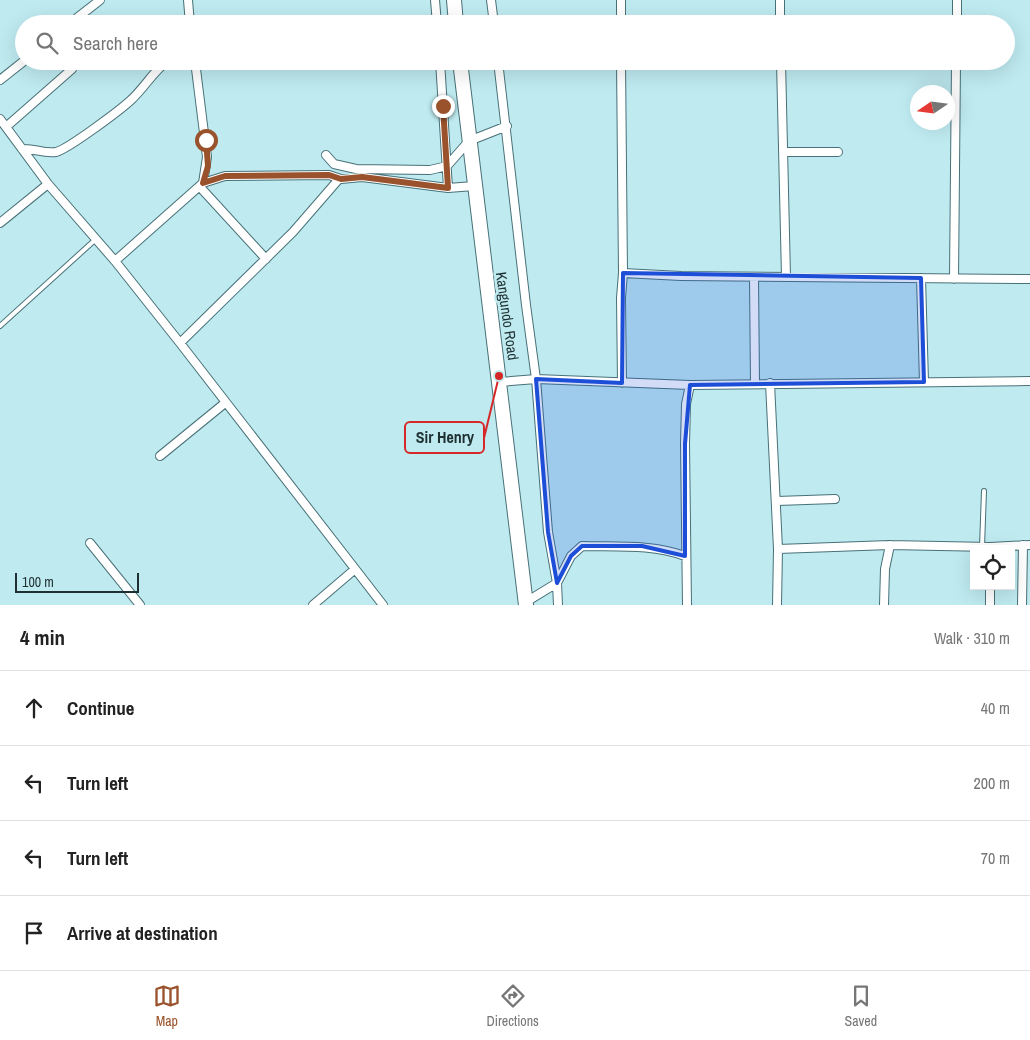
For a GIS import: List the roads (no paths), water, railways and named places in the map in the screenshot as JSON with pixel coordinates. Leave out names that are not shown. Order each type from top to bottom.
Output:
[{"type":"highway","points":[[454,0],[455,15]]},
{"type":"highway","name":"Kangundo Road","points":[[461,70],[526,604]]},
{"type":"street","points":[[81,15],[100,0]]},
{"type":"street","points":[[188,0],[189,15]]},
{"type":"street","points":[[435,0],[436,15]]},
{"type":"street","points":[[491,0],[493,15]]},
{"type":"street","points":[[621,0],[621,15]]},
{"type":"street","points":[[780,0],[780,15]]},
{"type":"street","points":[[957,0],[957,15]]},
{"type":"street","points":[[0,80],[15,68]]},
{"type":"street","points":[[6,127],[71,70]]},
{"type":"street","points":[[22,149],[32,148],[48,152],[69,147],[131,100],[157,70]]},
{"type":"street","points":[[196,70],[207,157],[201,185]]},
{"type":"street","points":[[441,70],[448,188]]},
{"type":"street","points":[[499,70],[536,379],[548,532],[557,584],[558,605]]},
{"type":"street","points":[[621,70],[622,383]]},
{"type":"street","points":[[781,70],[786,277]]},
{"type":"street","points":[[954,279],[956,70]]},
{"type":"street","points":[[0,119],[48,184],[115,261],[180,343],[383,605]]},
{"type":"street","points":[[326,155],[334,164],[356,169],[410,171],[447,166],[469,141],[507,126]]},
{"type":"street","points":[[784,152],[838,152]]},
{"type":"street","points":[[115,261],[201,185],[225,176],[329,175],[339,178],[362,177],[448,188],[474,186]]},
{"type":"street","points":[[180,343],[293,232],[339,178]]},
{"type":"street","points":[[0,223],[48,184]]},
{"type":"street","points":[[201,185],[266,259]]},
{"type":"street","points":[[623,272],[754,277],[1030,279]]},
{"type":"street","points":[[754,277],[756,384]]},
{"type":"street","points":[[922,278],[924,382]]},
{"type":"street","points":[[500,382],[536,379],[690,385],[1030,381]]},
{"type":"street","points":[[770,383],[777,500],[777,605]]},
{"type":"street","points":[[687,605],[685,444],[686,404],[690,385]]},
{"type":"street","points":[[160,456],[225,403]]},
{"type":"street","points":[[777,500],[835,499]]},
{"type":"street","points":[[90,543],[140,605]]},
{"type":"street","points":[[778,549],[890,545],[970,547]]},
{"type":"street","points":[[884,605],[885,569],[890,545]]},
{"type":"street","points":[[1022,605],[1026,545]]},
{"type":"street","points":[[526,604],[557,584],[571,556],[582,546],[609,548],[642,546],[664,549],[685,556]]},
{"type":"street","points":[[313,605],[354,570]]},
{"type":"street","points":[[990,590],[990,605]]},
{"type":"lane","points":[[0,326],[96,239]]},
{"type":"lane","points":[[984,490],[987,545]]},
{"type":"place","name":"Sir Henry","points":[[499,376]]}]
